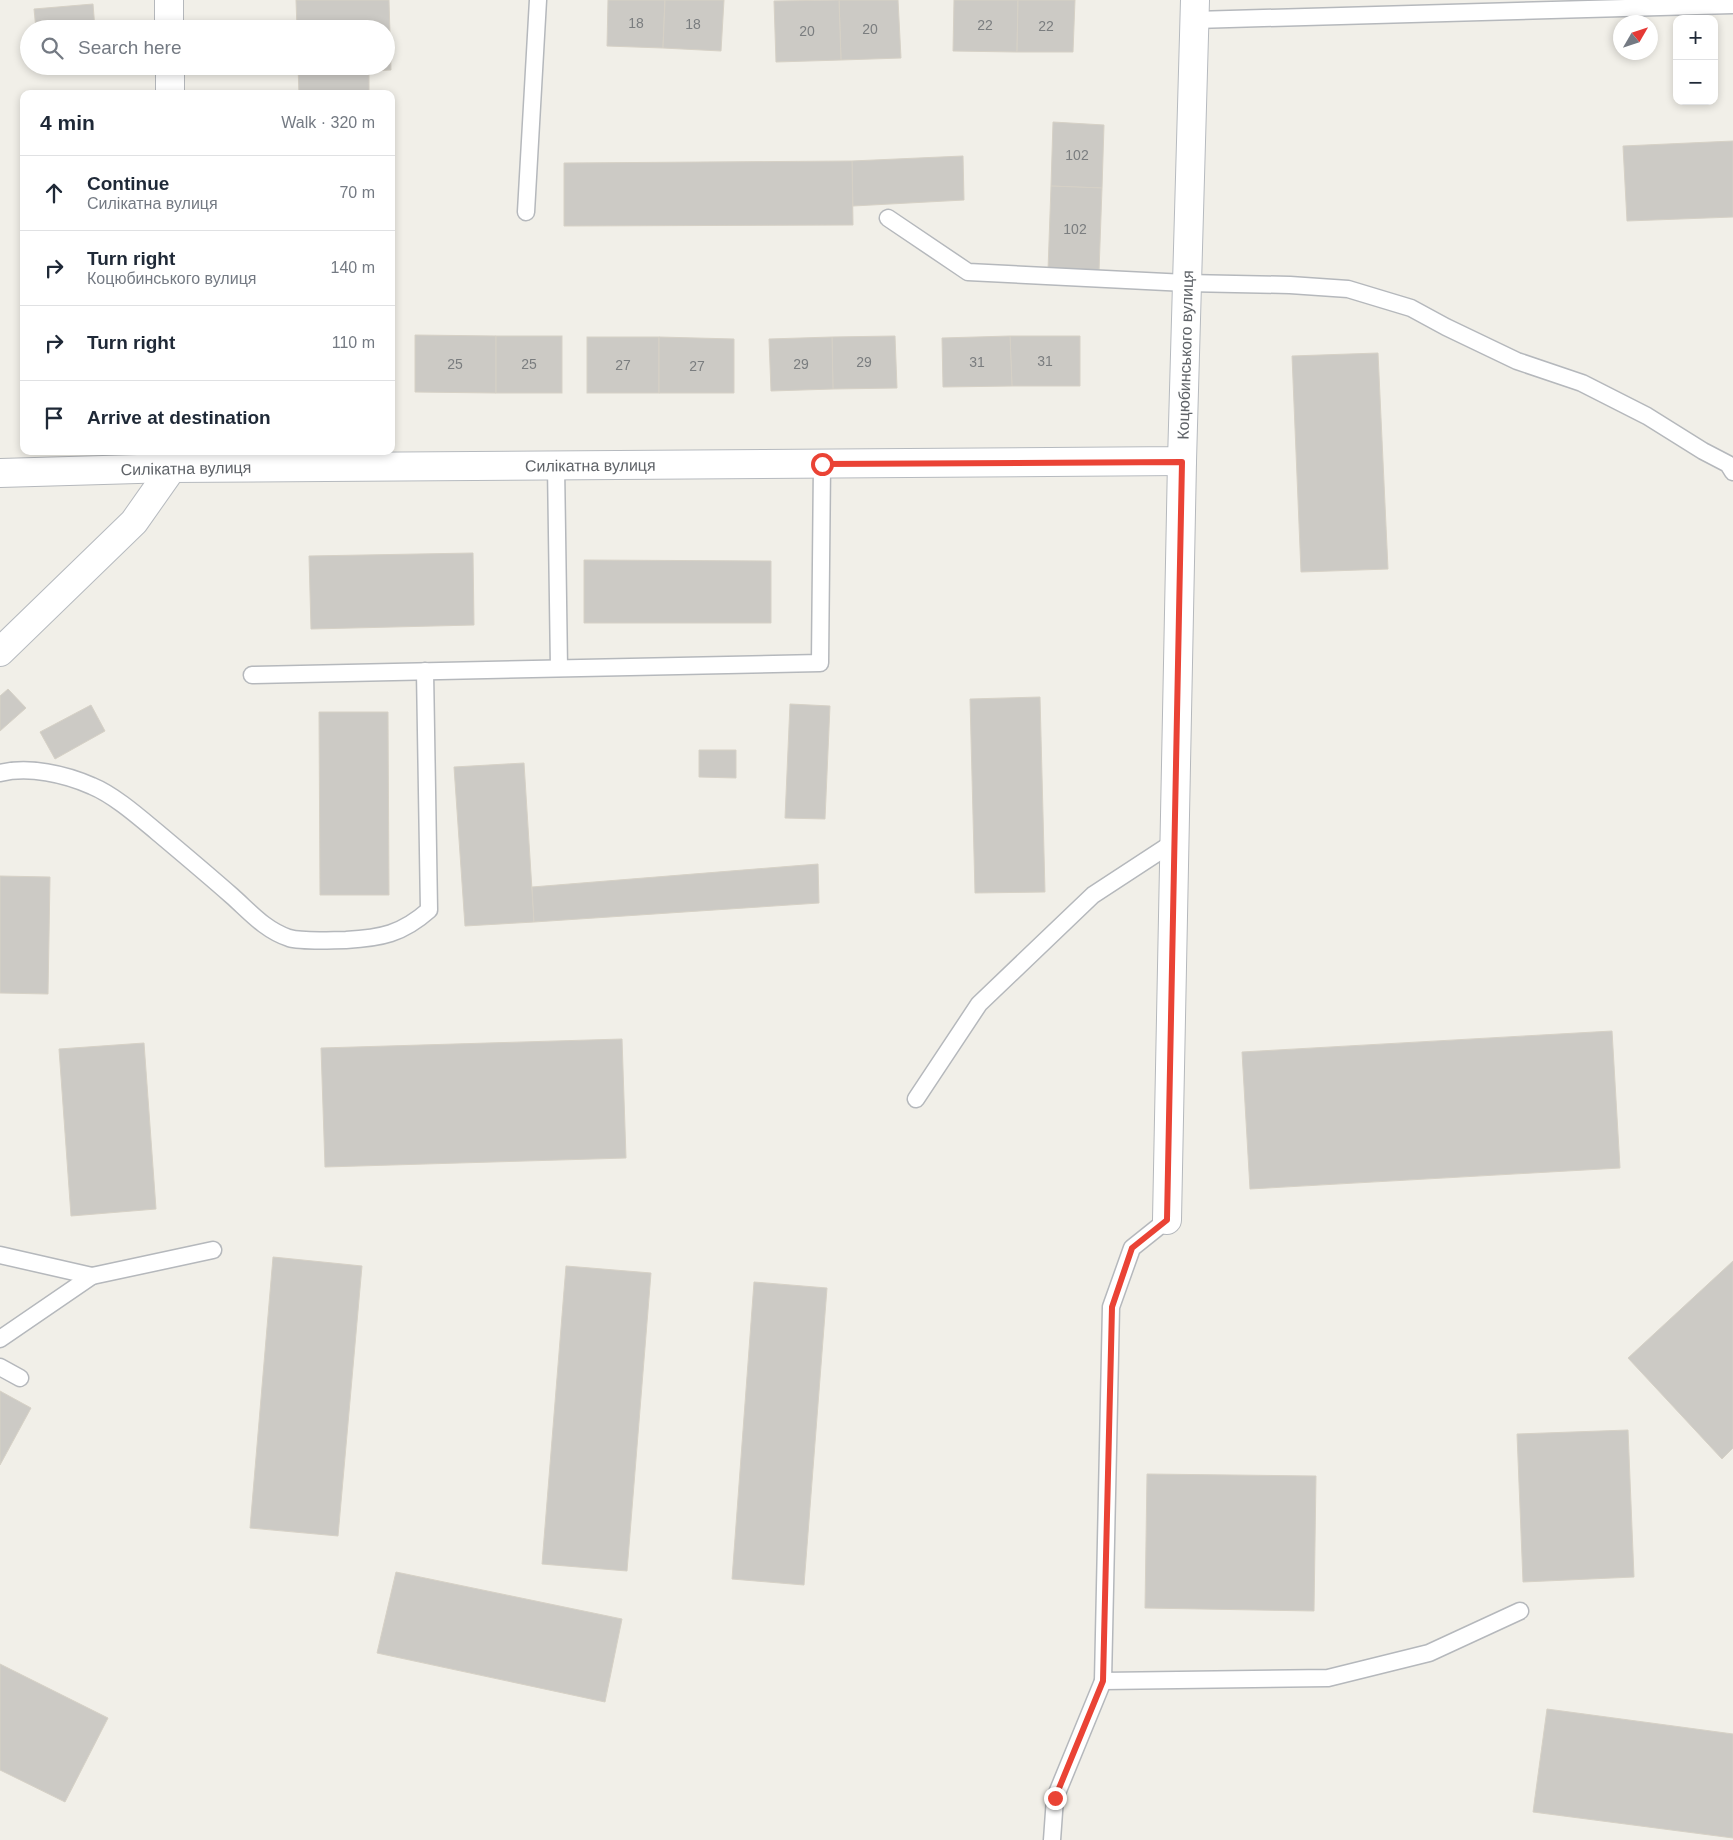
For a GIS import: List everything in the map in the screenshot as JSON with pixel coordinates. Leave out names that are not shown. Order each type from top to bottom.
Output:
[{"type":"street","points":[[169,0],[169,20]]},
{"type":"street","name":"Коцюбинського вулиця","points":[[1167,1220],[1186,283],[1195,10]]},
{"type":"street","points":[[170,75],[170,90]]},
{"type":"street","points":[[0,652],[134,522],[172,460]]},
{"type":"street","name":"Силікатна вулиця","points":[[0,473],[172,460],[556,465],[1182,462]]},
{"type":"lane","points":[[526,212],[538,0]]},
{"type":"lane","points":[[1195,10],[1733,6]]},
{"type":"lane","points":[[888,218],[968,272],[1348,289],[1411,308],[1517,361],[1582,383],[1647,416],[1703,451],[1728,464],[1733,472]]},
{"type":"lane","points":[[252,675],[820,663],[822,464]]},
{"type":"lane","points":[[556,465],[559,668]]},
{"type":"lane","points":[[0,773],[13,770],[61,774],[94,786],[133,812],[245,907],[263,926],[290,938],[349,940],[389,935],[414,923],[429,910],[425,671]]},
{"type":"lane","points":[[916,1099],[979,1004],[1093,895],[1174,842]]},
{"type":"lane","points":[[1052,1840],[1055,1798],[1103,1681],[1112,1307],[1132,1248],[1167,1220]]},
{"type":"lane","points":[[0,1339],[92,1276],[213,1250]]},
{"type":"lane","points":[[0,1255],[92,1276]]},
{"type":"lane","points":[[0,1367],[20,1378]]},
{"type":"lane","points":[[1103,1681],[1328,1678],[1429,1653],[1520,1611]]},
{"type":"building","points":[[296,0],[389,0],[390,20],[297,20]]},
{"type":"building","points":[[608,0],[665,0],[663,48],[607,46]]},
{"type":"building","points":[[665,0],[724,0],[721,51],[663,48]]},
{"type":"building","points":[[839,0],[898,0],[901,58],[841,60]]},
{"type":"building","points":[[839,0],[841,60],[776,62],[774,1]]},
{"type":"building","points":[[954,0],[1018,0],[1017,52],[953,51]]},
{"type":"building","points":[[1018,0],[1075,0],[1073,52],[1017,52]]},
{"type":"building","points":[[93,4],[94,20],[35,20],[34,9]]},
{"type":"building","points":[[298,75],[369,75],[369,90],[299,90]]},
{"type":"building","points":[[1053,122],[1104,125],[1102,188],[1051,186]]},
{"type":"building","points":[[1733,141],[1733,217],[1627,221],[1623,146]]},
{"type":"building","points":[[963,156],[964,200],[853,206],[852,161]]},
{"type":"building","points":[[852,161],[853,225],[564,226],[564,163]]},
{"type":"building","points":[[1051,186],[1102,188],[1099,272],[1048,270]]},
{"type":"building","points":[[415,335],[496,336],[496,393],[415,392]]},
{"type":"building","points":[[496,336],[562,336],[562,393],[496,393]]},
{"type":"building","points":[[895,336],[897,388],[833,389],[832,337]]},
{"type":"building","points":[[1010,336],[1080,336],[1080,386],[1012,386]]},
{"type":"building","points":[[1010,336],[1012,386],[943,387],[942,338]]},
{"type":"building","points":[[587,337],[659,337],[659,393],[587,393]]},
{"type":"building","points":[[659,337],[734,339],[734,393],[659,393]]},
{"type":"building","points":[[832,337],[833,389],[771,391],[769,339]]},
{"type":"building","points":[[1378,353],[1388,569],[1301,572],[1292,356]]},
{"type":"building","points":[[473,553],[474,625],[311,629],[309,556]]},
{"type":"building","points":[[584,560],[771,561],[771,623],[584,623]]},
{"type":"building","points":[[8,689],[26,708],[0,731],[0,696]]},
{"type":"building","points":[[1040,697],[1045,892],[975,893],[970,699]]},
{"type":"building","points":[[790,704],[830,706],[825,819],[785,818]]},
{"type":"building","points":[[91,705],[105,731],[55,759],[40,732]]},
{"type":"building","points":[[319,712],[388,712],[389,895],[320,895]]},
{"type":"building","points":[[699,750],[736,750],[736,778],[699,777]]},
{"type":"building","points":[[524,763],[534,922],[465,926],[454,767]]},
{"type":"building","points":[[818,864],[819,903],[534,922],[532,887]]},
{"type":"building","points":[[0,876],[50,877],[48,994],[0,993]]},
{"type":"building","points":[[1612,1031],[1620,1168],[1250,1189],[1242,1052]]},
{"type":"building","points":[[622,1039],[626,1158],[325,1167],[321,1048]]},
{"type":"building","points":[[144,1043],[156,1209],[71,1216],[59,1049]]},
{"type":"building","points":[[273,1257],[362,1266],[338,1536],[250,1528]]},
{"type":"building","points":[[1733,1261],[1733,1448],[1722,1459],[1628,1358]]},
{"type":"building","points":[[566,1266],[651,1273],[627,1571],[542,1564]]},
{"type":"building","points":[[754,1282],[827,1288],[804,1585],[732,1579]]},
{"type":"building","points":[[0,1391],[31,1408],[0,1465]]},
{"type":"building","points":[[1628,1430],[1634,1577],[1523,1582],[1517,1434]]},
{"type":"building","points":[[1147,1474],[1316,1476],[1314,1611],[1145,1608]]},
{"type":"building","points":[[396,1572],[622,1619],[605,1702],[377,1653]]},
{"type":"building","points":[[0,1664],[108,1718],[65,1802],[0,1770]]},
{"type":"building","points":[[1547,1709],[1733,1734],[1733,1838],[1533,1812]]},
{"type":"route","points":[[822,464],[1182,462],[1167,1220],[1132,1248],[1112,1307],[1103,1681],[1055,1798]]}]
